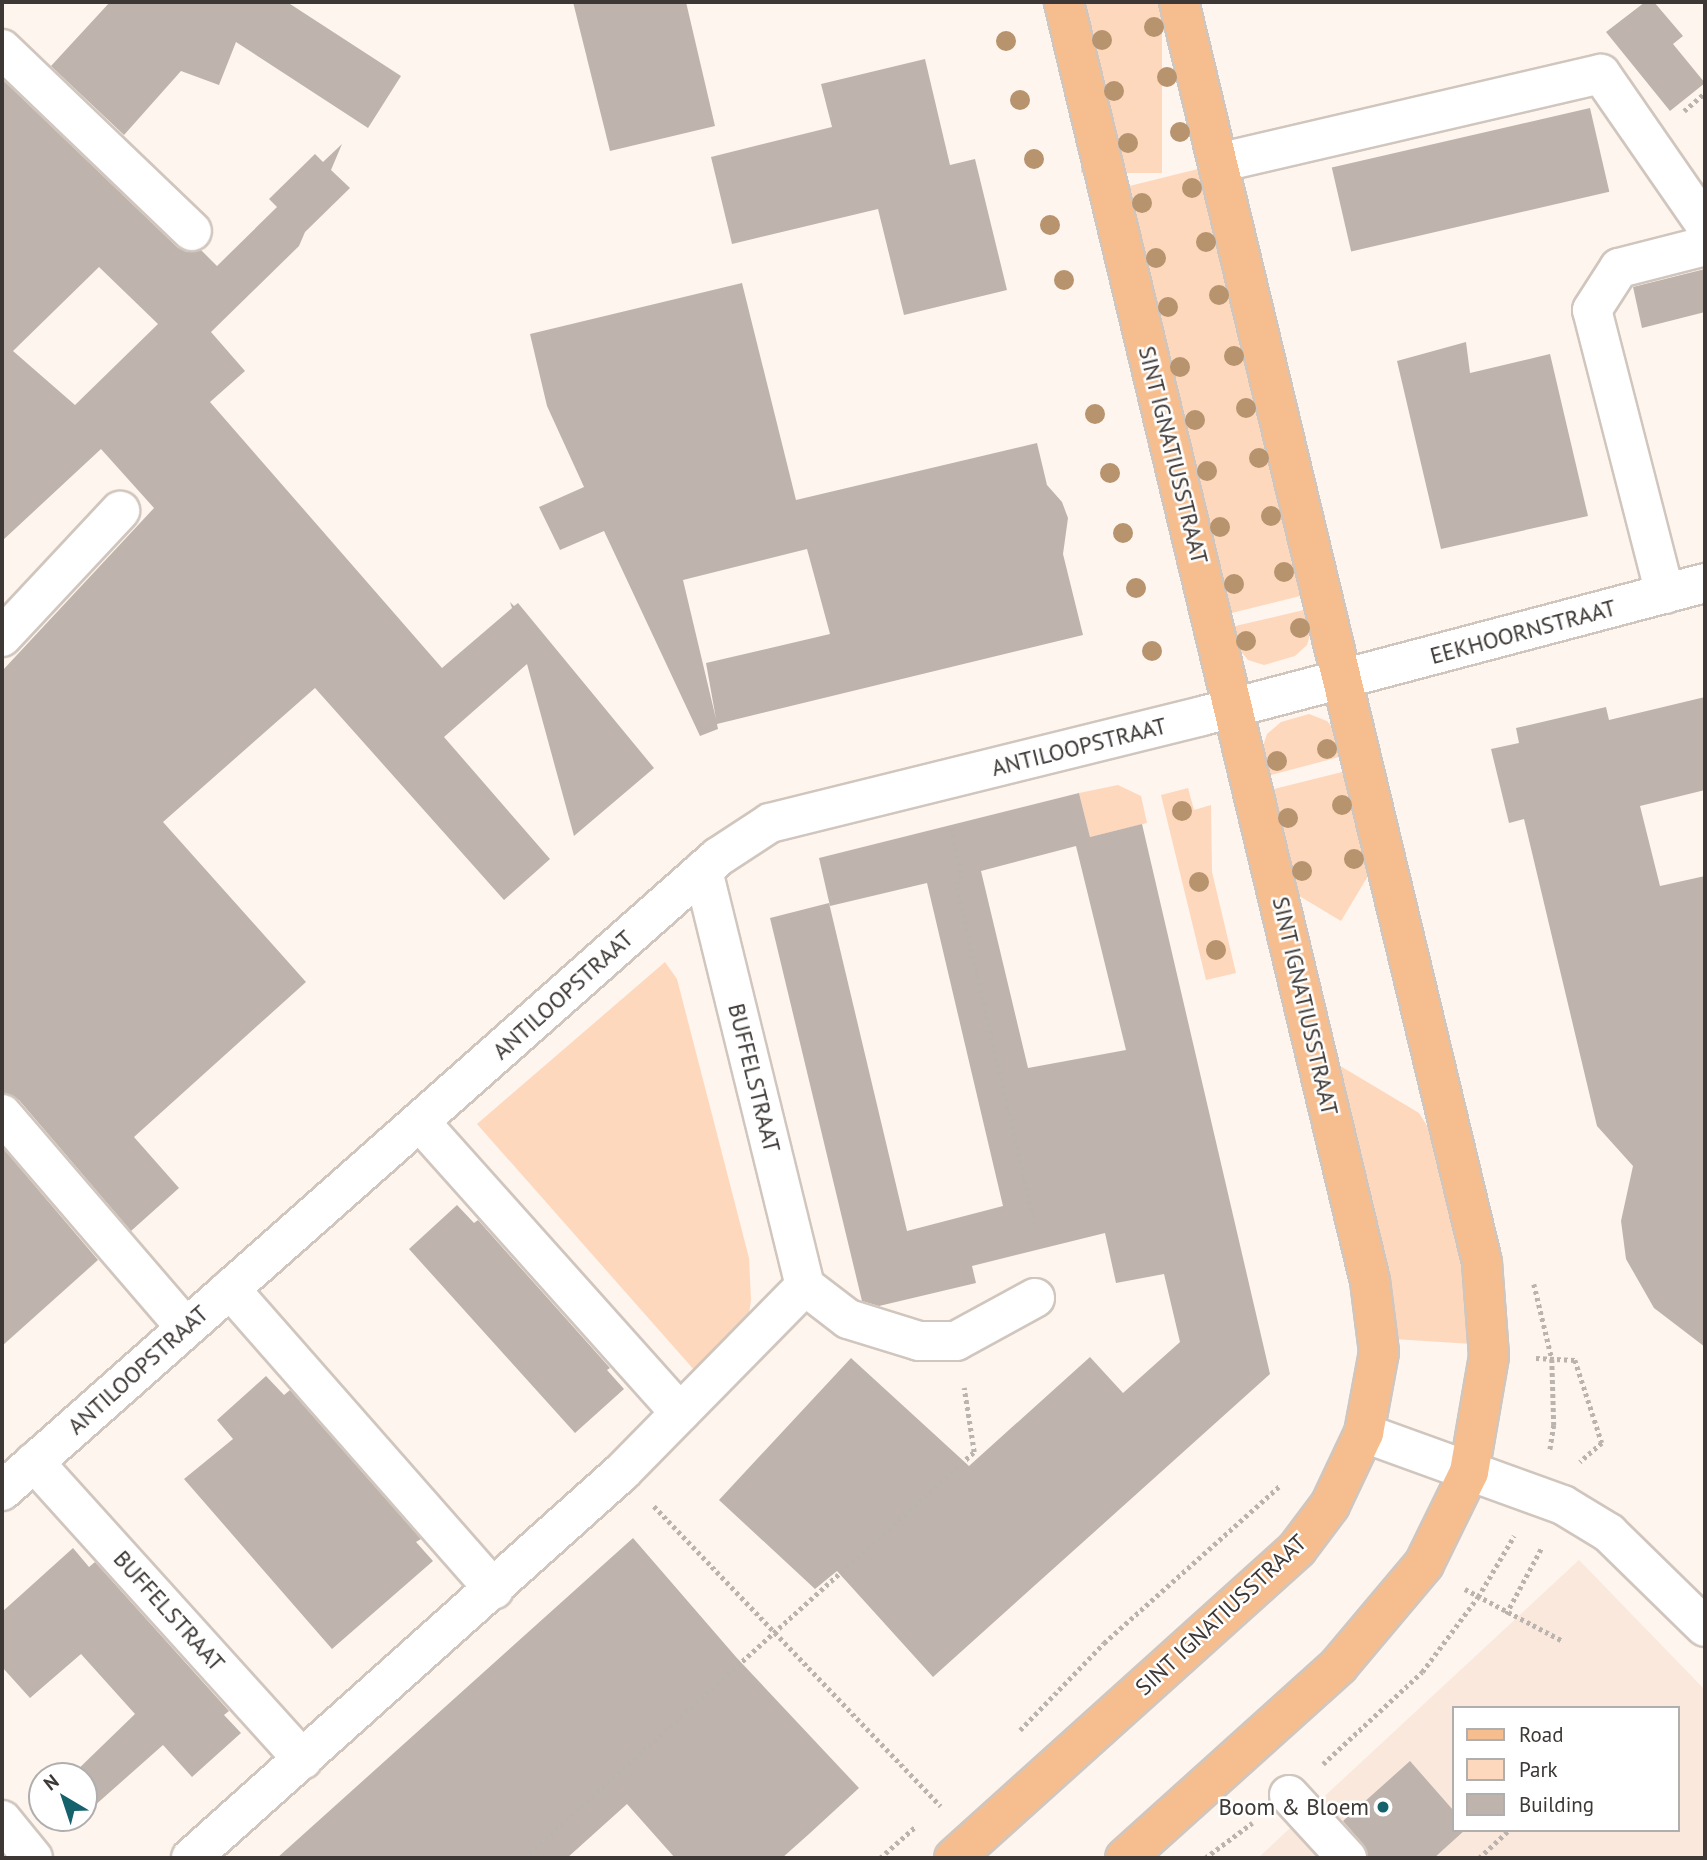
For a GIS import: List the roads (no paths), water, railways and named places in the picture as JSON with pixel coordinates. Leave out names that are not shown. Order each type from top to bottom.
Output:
[{"type":"main road","name":"SINT IGNATIUSSTRAAT","points":[[964,1850],[1297,1549],[1330,1505],[1364,1433],[1379,1352],[1370,1281],[1235,706],[1064,2]]},
{"type":"main road","points":[[1125,1858],[1339,1665],[1382,1618],[1424,1564],[1468,1472],[1489,1356],[1482,1262],[1179,2]]},
{"type":"street","points":[[2,49],[192,231]]},
{"type":"street","points":[[1218,163],[1601,74],[1705,224]]},
{"type":"street","points":[[1665,594],[1592,310],[1619,268],[1705,246]]},
{"type":"street","points":[[2,637],[120,510]]},
{"type":"street","name":"EEKHOORNSTRAAT","points":[[1235,706],[1705,583]]},
{"type":"street","name":"ANTILOOPSTRAAT","points":[[2,1491],[703,870],[770,823],[939,783],[1235,706]]},
{"type":"street","name":"BUFFELSTRAAT","points":[[703,870],[805,1286]]},
{"type":"street","points":[[2,1114],[186,1328]]},
{"type":"street","points":[[419,1122],[680,1413]]},
{"type":"street","points":[[191,1858],[622,1472],[805,1286],[848,1319],[919,1341],[956,1341],[1035,1298]]},
{"type":"street","points":[[230,1289],[494,1589]]},
{"type":"street","points":[[1364,1433],[1468,1472],[1537,1493],[1609,1533],[1705,1627]]},
{"type":"street","name":"BUFFELSTRAAT","points":[[34,1462],[303,1760]]},
{"type":"street","points":[[1289,1795],[1347,1858]]},
{"type":"street","points":[[2,1820],[33,1858]]},
{"type":"place","name":"Boom & Bloem","points":[[1383,1807]]}]
